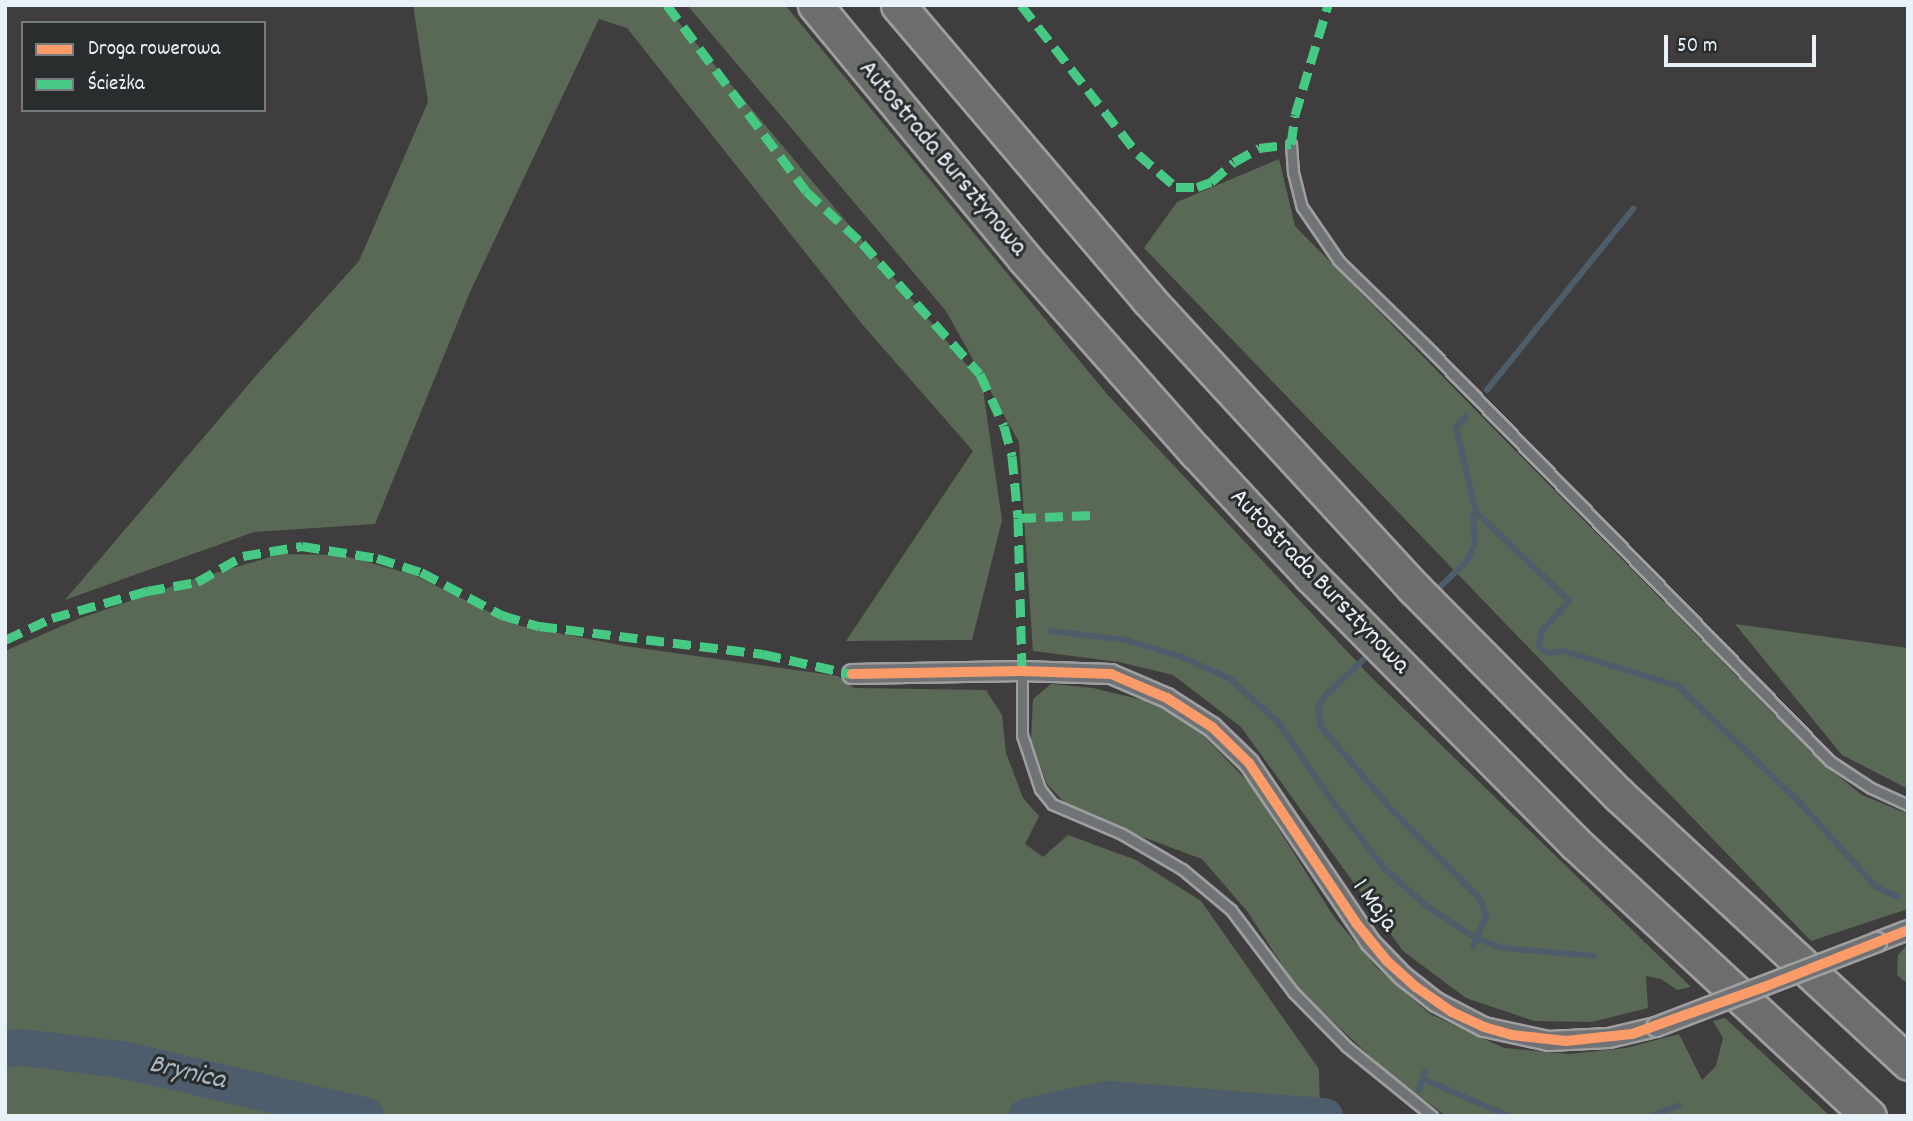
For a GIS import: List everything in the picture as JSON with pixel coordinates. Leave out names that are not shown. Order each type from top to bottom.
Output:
[{"type":"highway","name":"Autostrada Bursztynowa","points":[[815,5],[1034,269],[1168,422],[1311,576],[1575,843],[1869,1116]]},
{"type":"highway","points":[[898,5],[1139,290],[1414,588],[1629,804],[1908,1063]]},
{"type":"street","name":"1 Maja","points":[[852,674],[1022,671],[1111,674],[1167,698],[1212,727],[1261,779],[1370,942],[1416,987],[1452,1012],[1484,1027],[1549,1041],[1609,1038],[1656,1027],[1908,930]]},
{"type":"lane","points":[[1291,144],[1293,172],[1302,207],[1339,261],[1427,347],[1830,761],[1871,788],[1908,805]]},
{"type":"lane","points":[[1022,671],[1022,735],[1040,789],[1052,804],[1122,834],[1182,869],[1231,910],[1293,992],[1346,1046],[1432,1116]]},
{"type":"green space","points":[[413,5],[664,5],[982,383],[1002,520],[972,640],[846,641],[973,451],[862,324],[627,28],[599,19],[470,292],[375,524],[254,532],[65,600],[260,371],[359,261],[428,102]]},
{"type":"green space","points":[[687,5],[785,5],[1107,394],[1371,677],[1691,987],[1677,990],[1661,979],[1646,976],[1648,1008],[1592,1022],[1534,1021],[1466,998],[1403,951],[1241,727],[1173,675],[1119,662],[1033,651],[1019,442],[946,311]]},
{"type":"green space","points":[[1279,159],[1295,226],[1822,763],[1862,795],[1908,814],[1908,909],[1811,941],[1144,248],[1177,202]]},
{"type":"green space","points":[[281,554],[341,555],[414,575],[516,625],[625,646],[838,676],[854,688],[986,690],[1002,715],[1006,753],[1023,798],[1039,816],[1025,844],[1043,857],[1068,835],[1136,860],[1201,901],[1319,1069],[1320,1116],[5,1116],[5,651],[78,619],[188,581]]},
{"type":"green space","points":[[1735,624],[1908,648],[1908,789],[1842,755]]},
{"type":"green space","points":[[1051,684],[1093,688],[1151,702],[1196,728],[1251,785],[1334,917],[1377,968],[1430,1014],[1504,1048],[1569,1054],[1626,1048],[1679,1034],[1702,1080],[1716,1066],[1723,1038],[1713,1021],[1725,1018],[1830,1116],[1446,1116],[1385,1070],[1298,989],[1247,911],[1202,859],[1140,836],[1064,802],[1047,784],[1031,740],[1033,699]]},
{"type":"green space","points":[[1908,944],[1908,984],[1897,975],[1898,955]]},
{"type":"waterway","points":[[1487,390],[1633,209]]},
{"type":"waterway","points":[[1441,586],[1467,561],[1475,544],[1473,516],[1476,512],[1456,428],[1466,416]]},
{"type":"waterway","points":[[1476,512],[1569,601],[1541,632],[1539,646],[1547,653],[1564,651],[1678,686],[1799,802],[1876,887],[1898,897]]},
{"type":"waterway","points":[[1051,631],[1126,640],[1182,657],[1230,679],[1277,721],[1333,802],[1383,867],[1425,905],[1477,939],[1503,948],[1594,956]]},
{"type":"waterway","points":[[1363,660],[1325,696],[1318,708],[1321,727],[1393,811],[1481,900],[1486,916],[1473,946]]},
{"type":"waterway","name":"Brynica","points":[[5,1048],[22,1047],[121,1059],[365,1116]]},
{"type":"waterway","points":[[1419,1090],[1425,1072]]},
{"type":"waterway","points":[[1423,1079],[1509,1116]]},
{"type":"waterway","name":"Brynica","points":[[1026,1116],[1107,1099],[1324,1116]]},
{"type":"waterway","points":[[1651,1116],[1679,1105]]},
{"type":"marked path","points":[[667,5],[806,191],[862,243],[980,374],[1004,426],[1012,456],[1018,518],[1022,671]]},
{"type":"marked path","points":[[1021,5],[1138,154],[1176,187],[1197,187],[1211,182],[1234,162],[1259,148],[1291,144],[1295,115],[1328,5]]},
{"type":"marked path","points":[[1018,518],[1093,515]]},
{"type":"marked path","points":[[5,640],[52,618],[147,591],[197,582],[243,556],[302,546],[377,558],[421,572],[502,615],[539,626],[763,654],[852,674]]},
{"type":"cycle path","points":[[852,674],[1022,671],[1111,674],[1167,698],[1212,727],[1249,763],[1356,923],[1387,961],[1416,987],[1452,1012],[1484,1027],[1512,1035],[1566,1041],[1632,1034],[1764,987],[1908,930]]}]
